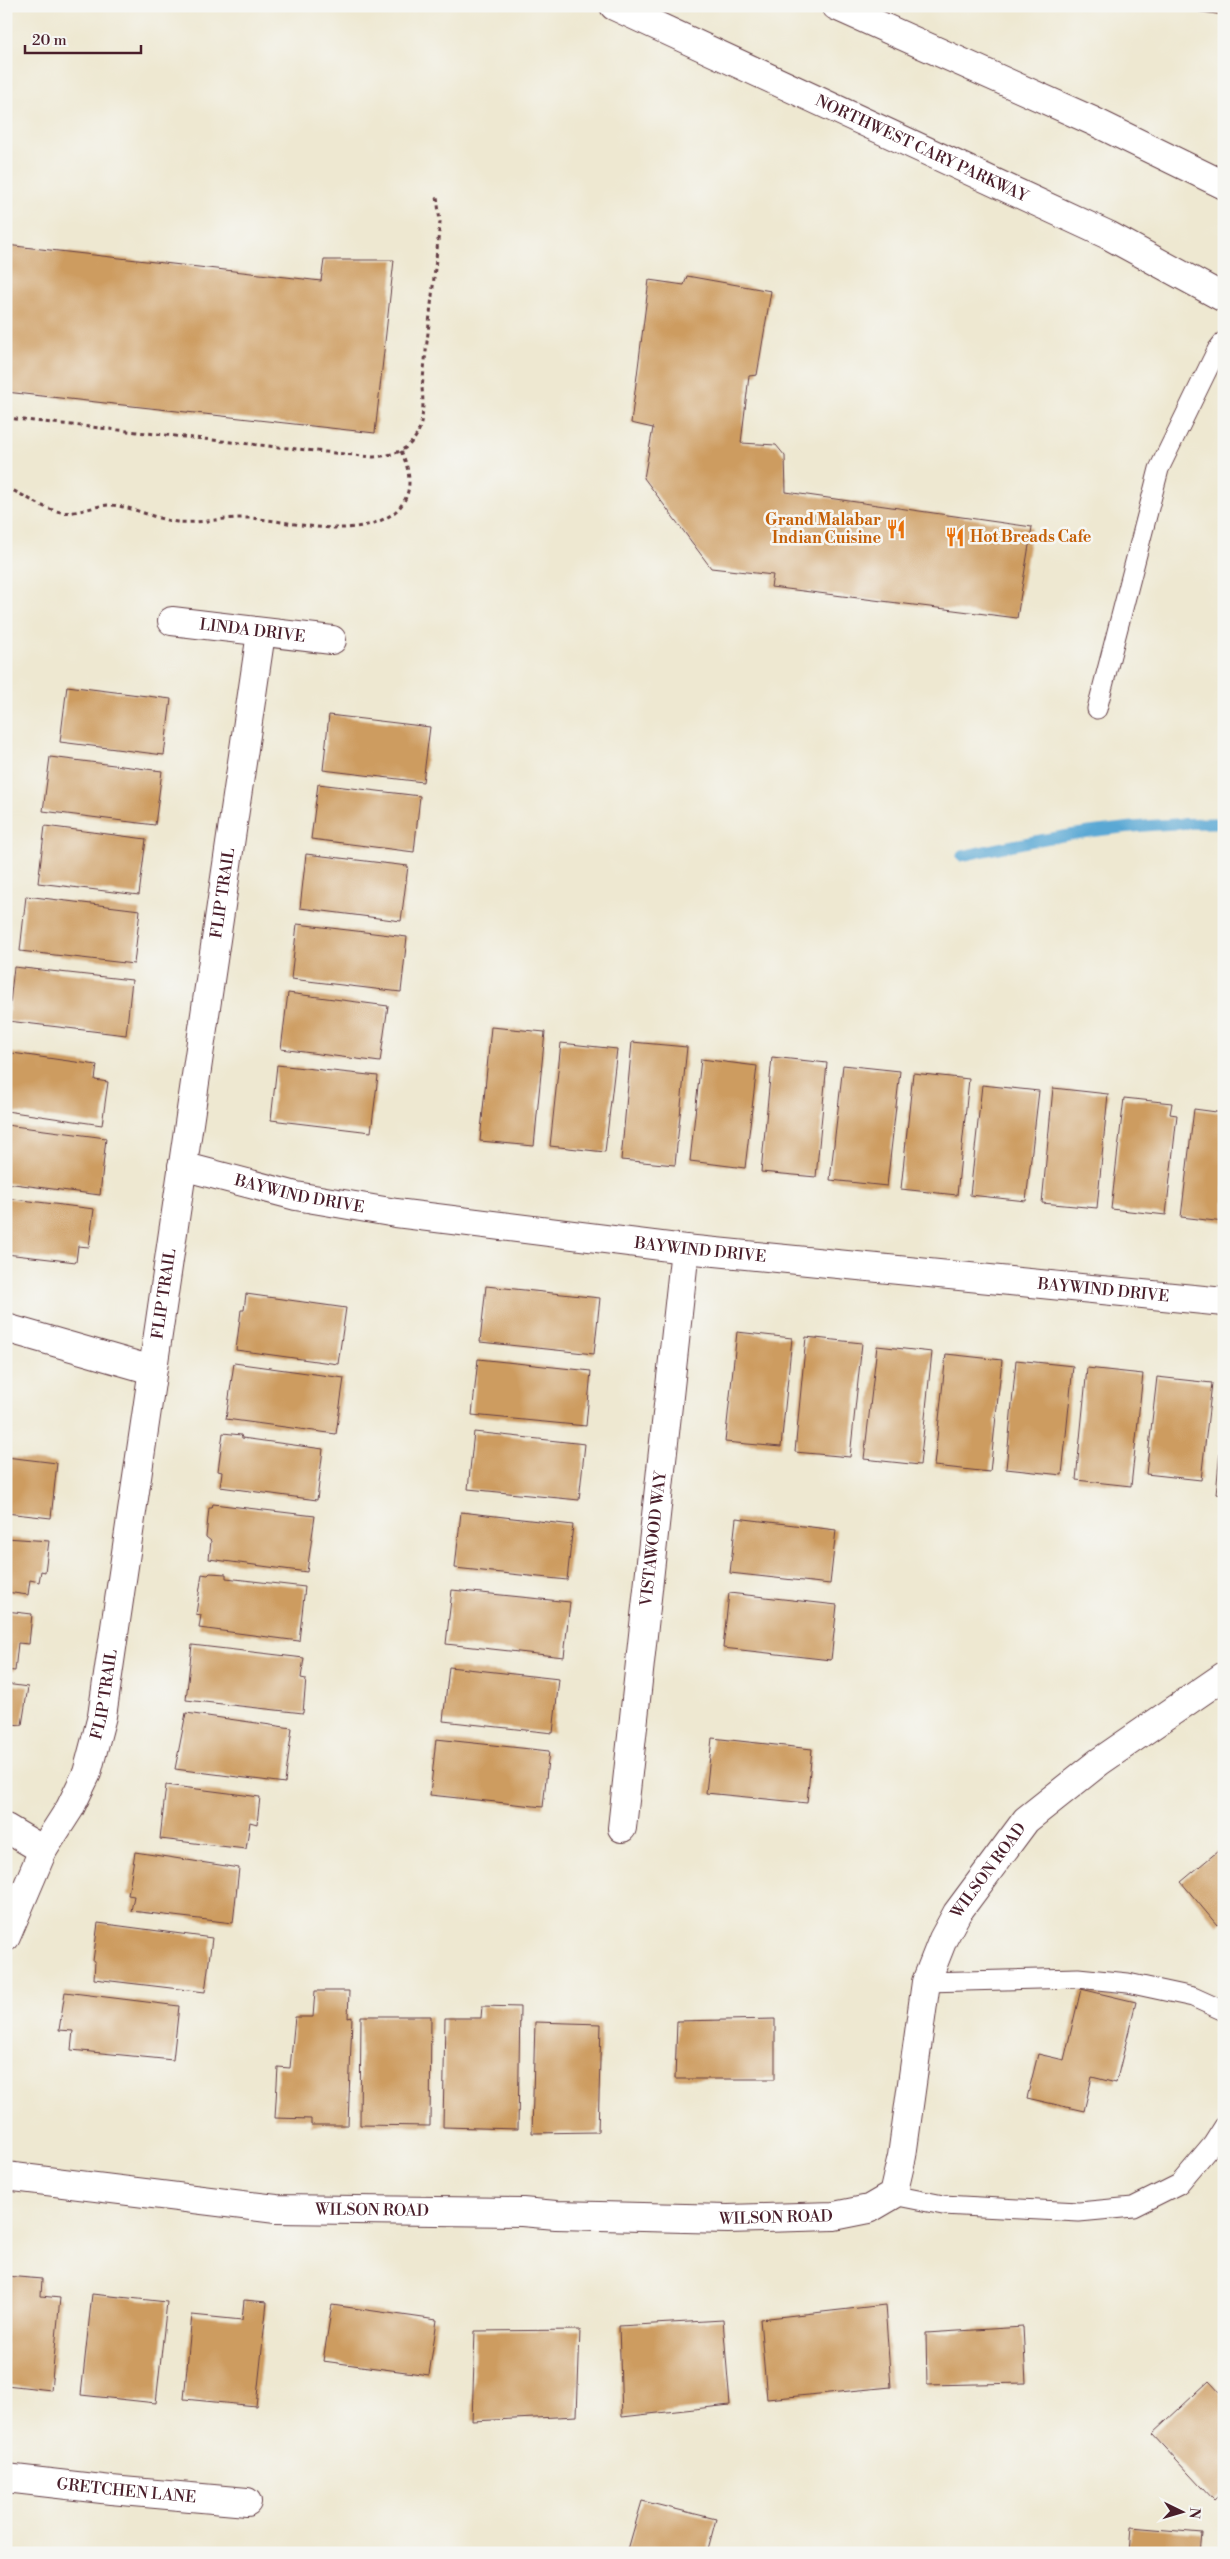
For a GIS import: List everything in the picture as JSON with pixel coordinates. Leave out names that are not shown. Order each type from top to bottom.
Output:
[{"type":"street","name":"NORTHWEST CARY PARKWAY","points":[[614,6],[1108,235],[1224,298]]},
{"type":"street","points":[[836,6],[1093,121],[1224,185]]},
{"type":"street","name":"LINDA DRIVE","points":[[172,621],[332,640]]},
{"type":"street","name":"FLIP TRAIL","points":[[6,1937],[44,1850],[70,1808],[87,1773],[102,1716],[261,633]]},
{"type":"street","name":"BAYWIND DRIVE","points":[[182,1166],[296,1196],[352,1207],[685,1249],[1224,1302]]},
{"type":"street","name":"VISTAWOOD WAY","points":[[622,1828],[685,1249]]},
{"type":"street","points":[[6,1328],[152,1370]]},
{"type":"street","name":"WILSON ROAD","points":[[6,2176],[276,2209],[522,2212],[556,2215],[728,2219],[834,2216],[868,2209],[893,2195],[902,2156],[926,1982],[943,1939],[957,1913],[1026,1820],[1099,1762],[1224,1676]]},
{"type":"street","points":[[6,1828],[44,1850]]},
{"type":"street","name":"GRETCHEN LANE","points":[[6,2478],[111,2490],[247,2502]]},
{"type":"lane","points":[[1097,710],[1159,469],[1217,350],[1224,341]]},
{"type":"lane","points":[[926,1982],[1078,1978],[1128,1983],[1184,1995],[1224,2011]]},
{"type":"lane","points":[[893,2195],[943,2205],[1079,2212],[1133,2207],[1179,2184],[1212,2145],[1224,2126]]},
{"type":"path","points":[[6,418],[372,457],[387,456],[401,452],[412,442],[421,428],[424,413],[422,388],[440,222],[437,196]]},
{"type":"path","points":[[6,488],[42,508],[64,513],[110,505],[178,522],[242,518],[275,520],[334,528],[380,521],[403,506],[408,494],[409,478],[407,464],[401,452]]},
{"type":"building","points":[[1224,6],[1224,15],[1165,7]]},
{"type":"building","points":[[6,245],[321,281],[324,260],[394,260],[375,433],[6,392]]},
{"type":"building","points":[[687,276],[771,291],[757,375],[749,376],[741,443],[776,445],[785,456],[786,492],[1032,527],[1017,618],[771,587],[773,575],[711,568],[644,478],[653,428],[631,423],[649,280],[684,285]]},
{"type":"building","points":[[67,686],[171,699],[164,755],[60,742]]},
{"type":"building","points":[[329,715],[430,727],[423,782],[323,770]]},
{"type":"building","points":[[50,757],[162,771],[155,825],[43,811]]},
{"type":"building","points":[[318,784],[420,796],[414,852],[311,839]]},
{"type":"building","points":[[45,826],[146,839],[139,895],[38,883]]},
{"type":"building","points":[[306,854],[408,866],[401,921],[300,908]]},
{"type":"building","points":[[26,896],[140,910],[134,964],[20,951]]},
{"type":"building","points":[[297,924],[407,937],[401,992],[291,979]]},
{"type":"building","points":[[14,967],[132,980],[126,1035],[8,1021]]},
{"type":"building","points":[[288,993],[388,1006],[380,1062],[281,1049]]},
{"type":"building","points":[[491,1027],[545,1032],[534,1146],[480,1141]]},
{"type":"building","points":[[632,1042],[687,1047],[675,1165],[621,1160]]},
{"type":"building","points":[[561,1043],[617,1049],[605,1152],[550,1146]]},
{"type":"building","points":[[12,1053],[97,1065],[95,1080],[108,1082],[102,1125],[6,1111]]},
{"type":"building","points":[[772,1057],[827,1063],[816,1177],[761,1172]]},
{"type":"building","points":[[701,1059],[757,1066],[745,1168],[690,1161]]},
{"type":"building","points":[[277,1065],[378,1076],[371,1132],[271,1120]]},
{"type":"building","points":[[843,1065],[900,1071],[887,1186],[830,1180]]},
{"type":"building","points":[[913,1073],[969,1079],[957,1195],[901,1189]]},
{"type":"building","points":[[982,1085],[1039,1091],[1026,1201],[970,1195]]},
{"type":"building","points":[[1053,1088],[1108,1094],[1097,1208],[1042,1203]]},
{"type":"building","points":[[1124,1098],[1172,1103],[1170,1114],[1177,1115],[1166,1215],[1111,1209]]},
{"type":"building","points":[[1194,1109],[1224,1113],[1224,1222],[1181,1217]]},
{"type":"building","points":[[6,1125],[106,1138],[100,1195],[6,1183]]},
{"type":"building","points":[[6,1198],[94,1209],[89,1247],[78,1246],[76,1262],[6,1254]]},
{"type":"building","points":[[486,1286],[600,1298],[594,1354],[480,1342]]},
{"type":"building","points":[[246,1294],[346,1308],[338,1364],[236,1350],[241,1310],[244,1310]]},
{"type":"building","points":[[737,1332],[792,1338],[781,1447],[725,1442]]},
{"type":"building","points":[[806,1337],[862,1343],[850,1457],[795,1452]]},
{"type":"building","points":[[877,1346],[932,1352],[920,1465],[864,1459]]},
{"type":"building","points":[[946,1354],[1002,1360],[990,1472],[934,1466]]},
{"type":"building","points":[[478,1359],[591,1371],[586,1426],[472,1415]]},
{"type":"building","points":[[1016,1360],[1073,1366],[1062,1475],[1006,1469]]},
{"type":"building","points":[[234,1363],[344,1378],[336,1434],[226,1419]]},
{"type":"building","points":[[1087,1368],[1143,1374],[1131,1486],[1076,1480]]},
{"type":"building","points":[[1157,1377],[1212,1383],[1201,1480],[1146,1474]]},
{"type":"building","points":[[1222,1429],[1224,1429],[1224,1495],[1216,1494]]},
{"type":"building","points":[[474,1432],[585,1444],[579,1500],[468,1489]]},
{"type":"building","points":[[223,1433],[241,1435],[242,1438],[323,1449],[317,1500],[220,1487],[222,1472],[218,1471]]},
{"type":"building","points":[[6,1457],[57,1463],[51,1518],[6,1513]]},
{"type":"building","points":[[213,1504],[315,1516],[307,1572],[209,1559],[211,1541],[206,1537],[209,1508],[212,1508]]},
{"type":"building","points":[[461,1512],[573,1525],[567,1580],[455,1568]]},
{"type":"building","points":[[736,1518],[836,1530],[830,1584],[730,1573]]},
{"type":"building","points":[[6,1538],[49,1541],[45,1572],[41,1571],[39,1582],[30,1580],[28,1595],[6,1592]]},
{"type":"building","points":[[210,1573],[226,1574],[226,1578],[305,1587],[299,1641],[199,1628],[201,1615],[196,1614],[202,1574],[208,1575]]},
{"type":"building","points":[[452,1590],[570,1602],[564,1657],[446,1644]]},
{"type":"building","points":[[729,1593],[837,1605],[831,1660],[723,1648]]},
{"type":"building","points":[[6,1611],[32,1614],[29,1644],[18,1643],[15,1671],[6,1670]]},
{"type":"building","points":[[192,1645],[304,1658],[301,1678],[306,1679],[303,1713],[186,1700]]},
{"type":"building","points":[[449,1667],[559,1679],[553,1733],[443,1721]]},
{"type":"building","points":[[6,1684],[28,1687],[22,1725],[11,1724],[8,1741]]},
{"type":"building","points":[[186,1713],[292,1728],[285,1783],[175,1769]]},
{"type":"building","points":[[712,1738],[812,1749],[807,1803],[706,1793]]},
{"type":"building","points":[[436,1739],[549,1751],[543,1807],[430,1795]]},
{"type":"building","points":[[166,1785],[260,1797],[257,1824],[250,1822],[246,1849],[160,1839]]},
{"type":"building","points":[[1224,1846],[1224,1919],[1217,1925],[1181,1882]]},
{"type":"building","points":[[135,1852],[239,1868],[233,1923],[131,1911],[134,1896],[128,1895]]},
{"type":"building","points":[[98,1923],[212,1938],[205,1992],[94,1979],[95,1961],[93,1961]]},
{"type":"building","points":[[1081,1989],[1136,2002],[1116,2083],[1092,2077],[1084,2111],[1027,2098],[1038,2054],[1064,2060]]},
{"type":"building","points":[[315,1991],[349,1991],[348,2018],[352,2017],[348,2125],[311,2125],[311,2119],[275,2118],[278,2067],[290,2068],[295,2017],[313,2017]]},
{"type":"building","points":[[65,1992],[179,2006],[173,2060],[71,2050],[73,2031],[59,2030]]},
{"type":"building","points":[[482,2006],[520,2007],[518,2129],[443,2127],[445,2018],[481,2018]]},
{"type":"building","points":[[361,2016],[431,2016],[430,2126],[360,2125]]},
{"type":"building","points":[[775,2019],[775,2079],[675,2079],[677,2021]]},
{"type":"building","points":[[535,2022],[601,2024],[598,2132],[532,2133]]},
{"type":"building","points":[[6,2276],[42,2279],[41,2296],[60,2298],[51,2390],[6,2385]]},
{"type":"building","points":[[92,2294],[167,2302],[156,2403],[81,2395]]},
{"type":"building","points":[[244,2300],[267,2302],[256,2406],[184,2399],[192,2315],[242,2320]]},
{"type":"building","points":[[332,2305],[437,2320],[429,2375],[323,2361]]},
{"type":"building","points":[[885,2305],[891,2387],[767,2399],[760,2319]]},
{"type":"building","points":[[723,2320],[730,2405],[622,2417],[619,2326]]},
{"type":"building","points":[[1023,2327],[1026,2383],[927,2385],[926,2333]]},
{"type":"building","points":[[580,2330],[577,2416],[472,2421],[475,2331]]},
{"type":"building","points":[[1209,2381],[1224,2397],[1224,2490],[1213,2500],[1152,2434]]},
{"type":"building","points":[[642,2501],[716,2519],[707,2553],[627,2553]]},
{"type":"building","points":[[1131,2527],[1202,2533],[1200,2553],[1129,2553]]},
{"type":"waterway","points":[[962,856],[1027,842],[1092,832],[1156,825],[1224,823]]},
{"type":"place","name":"Grand Malabar Indian Cuisine","points":[[896,529]]},
{"type":"place","name":"Hot Breads Cafe","points":[[955,537]]}]
